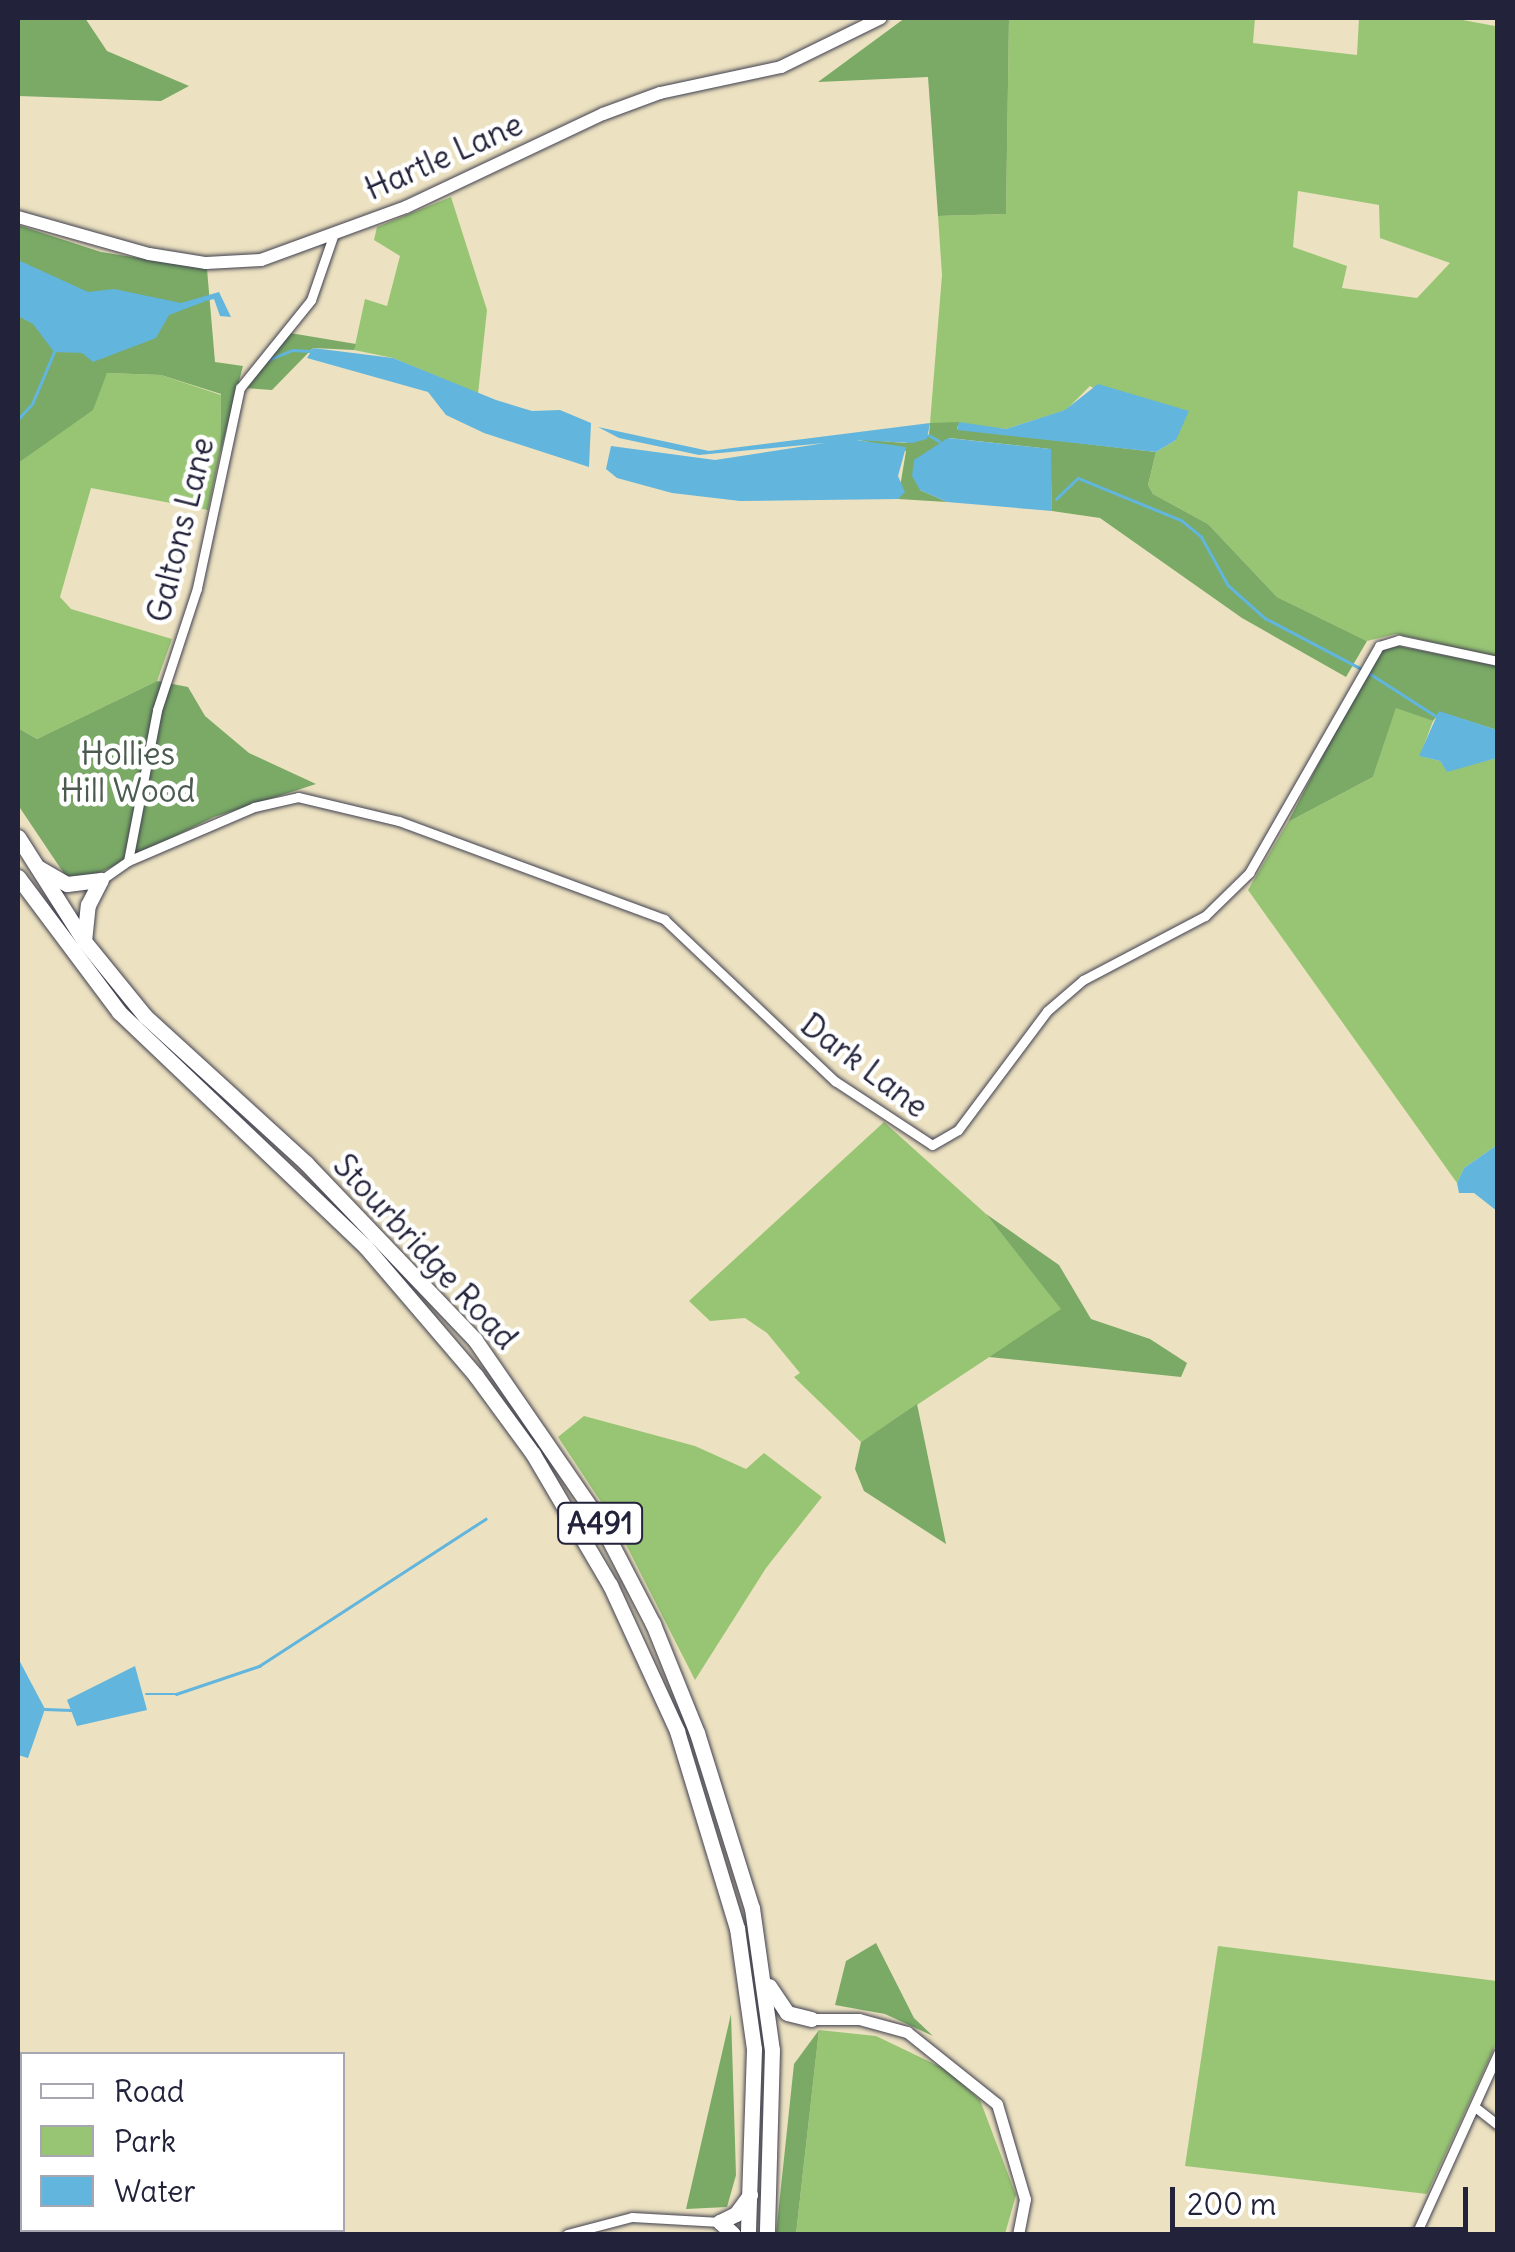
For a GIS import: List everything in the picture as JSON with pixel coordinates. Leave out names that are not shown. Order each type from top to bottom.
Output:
[{"type":"highway","name":"Stourbridge Road","points":[[18,837],[84,940],[145,1016],[415,1271],[551,1443],[653,1624],[697,1733],[752,1908],[772,2050],[767,2234]]},
{"type":"highway","points":[[32,862],[66,884],[101,880]]},
{"type":"highway","name":"Stourbridge Road","points":[[18,877],[119,1012],[365,1246],[533,1454],[577,1525],[670,1713],[722,1870],[754,2048],[754,2189],[748,2234]]},
{"type":"highway","points":[[84,940],[88,905],[101,880]]},
{"type":"highway","points":[[764,1978],[787,2013],[811,2018]]},
{"type":"highway","points":[[772,2050],[782,2032],[811,2018]]},
{"type":"highway","points":[[734,2234],[720,2222],[736,2214],[754,2189]]},
{"type":"main road","name":"Hartle Lane","points":[[18,217],[206,263],[261,260],[334,236],[602,114],[660,93],[782,67],[881,18]]},
{"type":"street","name":"Galtons Lane","points":[[128,861],[157,710],[197,588],[240,388],[311,300],[334,236]]},
{"type":"street","name":"Dark Lane","points":[[101,880],[128,861],[254,808],[298,797],[398,821],[664,918],[835,1082],[932,1145],[958,1130],[1046,1010],[1083,980],[1205,916],[1249,873],[1380,646],[1399,640],[1498,662]]},
{"type":"street","points":[[811,2018],[859,2019],[907,2032],[966,2072],[996,2104],[1025,2199],[1018,2234]]},
{"type":"street","points":[[1416,2234],[1498,2053]]},
{"type":"street","points":[[1475,2107],[1498,2126]]},
{"type":"street","points":[[567,2234],[632,2217],[720,2222]]},
{"type":"green space","points":[[18,18],[85,18],[107,51],[189,86],[161,101],[18,96]]},
{"type":"green space","points":[[905,18],[1009,18],[1006,214],[938,216],[928,77],[818,82]]},
{"type":"green space","points":[[1009,18],[1255,18],[1253,43],[1357,55],[1359,18],[1452,18],[1495,26],[1497,18],[1497,657],[1396,634],[1367,641],[1277,597],[1208,524],[1153,494],[1148,485],[1156,452],[1176,440],[1090,386],[1066,410],[1006,429],[930,423],[942,275],[938,216],[1006,214]],"holes":[[[1298,191],[1379,205],[1380,238],[1450,263],[1417,298],[1342,288],[1347,266],[1293,247]]]},
{"type":"green space","points":[[451,197],[487,310],[478,394],[393,358],[354,350],[365,299],[387,306],[400,256],[374,240],[377,227]]},
{"type":"green space","points":[[18,225],[101,252],[207,269],[215,362],[243,366],[220,454],[221,394],[161,375],[107,373],[93,410],[18,463]]},
{"type":"green space","points":[[290,333],[356,344],[354,350],[313,348],[272,390],[244,388]]},
{"type":"green space","points":[[107,373],[161,375],[221,395],[220,454],[208,510],[91,488],[60,597],[71,609],[172,639],[157,681],[37,739],[18,728],[18,463]]},
{"type":"green space","points":[[959,422],[957,429],[1156,452],[1148,485],[1153,494],[1208,524],[1277,597],[1367,641],[1346,677],[1242,618],[1100,518],[1052,511],[1050,449],[949,438],[920,490],[947,502],[898,499],[906,451],[856,439],[905,443],[929,435],[930,423]]},
{"type":"green space","points":[[1398,646],[1497,666],[1497,730],[1440,712],[1433,721],[1396,708],[1373,777],[1288,822],[1356,692],[1383,650]]},
{"type":"green space","name":"Hollies Hill Wood","points":[[157,681],[188,687],[205,716],[249,753],[316,784],[214,817],[81,882],[67,878],[18,805],[18,728],[37,739]]},
{"type":"green space","points":[[1396,707],[1433,721],[1420,756],[1440,761],[1447,771],[1497,758],[1497,1145],[1464,1168],[1457,1183],[1248,890],[1288,822],[1373,777]]},
{"type":"green space","points":[[884,1122],[986,1214],[1062,1309],[861,1442],[794,1377],[800,1373],[767,1333],[745,1318],[710,1321],[689,1301]]},
{"type":"green space","points":[[986,1214],[1059,1265],[1091,1319],[1150,1339],[1187,1363],[1181,1377],[989,1357],[1061,1309]]},
{"type":"green space","points":[[917,1404],[946,1544],[864,1491],[855,1469],[861,1442]]},
{"type":"green space","points":[[584,1416],[695,1446],[746,1469],[764,1453],[822,1497],[766,1568],[695,1680],[615,1523],[558,1437]]},
{"type":"green space","points":[[876,1943],[914,2018],[933,2036],[885,2014],[835,2005],[846,1961]]},
{"type":"green space","points":[[1218,1946],[1497,1981],[1497,2042],[1427,2194],[1185,2166]]},
{"type":"green space","points":[[731,2014],[736,2175],[727,2207],[686,2209]]},
{"type":"green space","points":[[819,2030],[876,2036],[947,2070],[980,2100],[1016,2195],[1005,2234],[796,2234]]},
{"type":"green space","points":[[819,2030],[796,2234],[776,2234],[794,2064]]},
{"type":"water","points":[[18,260],[88,292],[114,289],[181,303],[219,292],[231,317],[220,316],[214,299],[169,315],[156,338],[93,362],[82,353],[54,352],[33,324],[18,316]]},
{"type":"water","points":[[313,348],[393,358],[496,400],[532,411],[560,410],[591,423],[589,467],[484,433],[446,415],[428,392],[307,358]]},
{"type":"water","points":[[1098,384],[1189,411],[1176,440],[1156,452],[957,430],[959,422],[1006,429],[1065,410]]},
{"type":"water","points":[[930,423],[927,439],[912,443],[856,440],[906,447],[898,476],[905,492],[898,499],[740,501],[672,493],[617,478],[606,469],[611,446],[715,460],[825,443],[699,455],[619,438],[598,427],[709,451]]},
{"type":"water","points":[[948,438],[1051,449],[1052,511],[947,502],[920,490],[912,476],[914,460]]},
{"type":"water","points":[[1439,711],[1497,730],[1497,758],[1447,772],[1440,761],[1419,756]]},
{"type":"water","points":[[1497,1145],[1497,1211],[1474,1193],[1459,1193],[1457,1183],[1464,1168]]},
{"type":"water","points":[[18,1658],[45,1709],[28,1758],[18,1755]]},
{"type":"water","points":[[135,1666],[147,1710],[77,1726],[67,1700]]},
{"type":"waterway","points":[[263,362],[292,350],[311,351]]},
{"type":"waterway","points":[[18,419],[32,404],[54,352]]},
{"type":"waterway","points":[[929,435],[939,441]]},
{"type":"waterway","points":[[1056,499],[1078,478],[1181,520],[1201,536],[1228,585],[1265,618],[1360,668]]},
{"type":"waterway","points":[[1369,673],[1436,716]]},
{"type":"waterway","points":[[146,1694],[176,1694],[259,1666],[485,1519]]},
{"type":"waterway","points":[[45,1709],[71,1710]]}]
